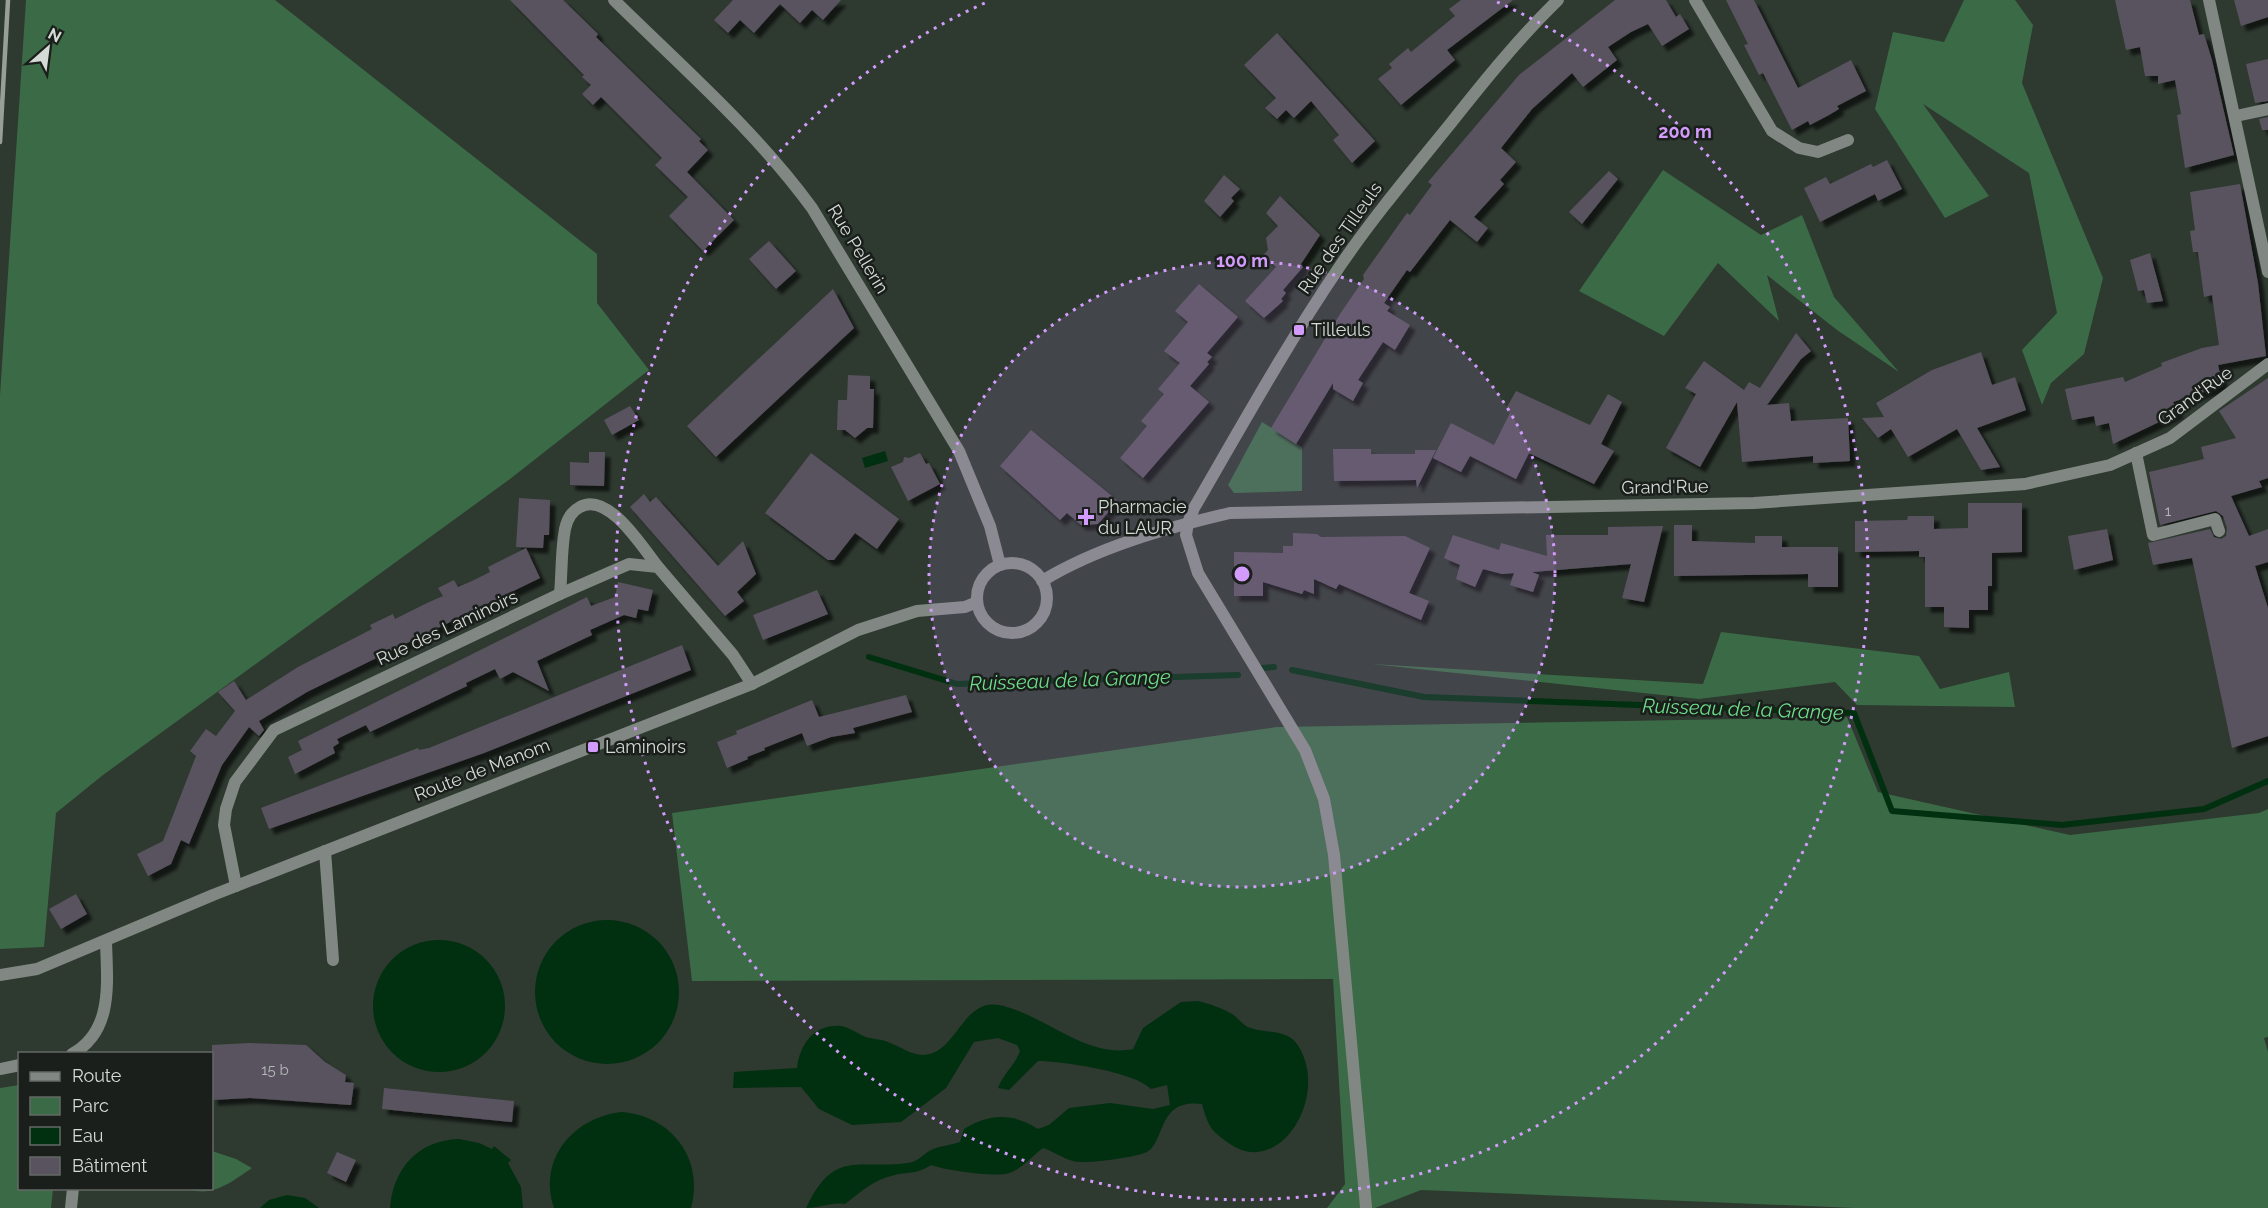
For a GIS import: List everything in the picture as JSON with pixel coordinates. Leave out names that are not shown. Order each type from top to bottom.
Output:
[{"type":"street","name":"Rue Pellerin","points":[[614,0],[790,177],[812,208],[959,451],[990,526],[1000,565]]},
{"type":"street","name":"Rue des Tilleuls","points":[[1188,523],[1194,507],[1339,267],[1381,209],[1465,105],[1523,35],[1558,0]]},
{"type":"street","points":[[1695,0],[1772,131],[1799,148],[1818,152],[1848,140]]},
{"type":"street","points":[[2209,0],[2236,117],[2263,217],[2268,272]]},
{"type":"street","points":[[2236,117],[2268,109]]},
{"type":"street","name":"Grand'Rue","points":[[1042,581],[1077,560],[1188,523],[1230,513],[1754,503],[2025,484],[2110,465],[2170,438],[2268,364]]},
{"type":"street","points":[[2136,453],[2153,536],[2215,519],[2219,531]]},
{"type":"street","points":[[560,594],[566,528],[572,514],[582,505],[597,503],[609,509],[733,655],[752,684]]},
{"type":"street","points":[[1188,523],[1186,535],[1198,573],[1305,750],[1324,799],[1335,855],[1366,1207]]},
{"type":"street","name":"Rue des Laminoirs","points":[[236,886],[224,825],[226,808],[235,782],[274,730],[560,594],[629,564],[658,567]]},
{"type":"street","points":[[1000,565],[1024,565],[1042,581],[1047,603],[1044,614],[1037,623],[1017,633],[995,630],[986,622],[976,602],[982,579],[1000,565]]},
{"type":"street","name":"Route de Manom","points":[[0,975],[37,969],[236,886],[752,684],[874,624],[917,611],[965,607],[976,602]]},
{"type":"street","points":[[325,851],[333,960]]},
{"type":"street","points":[[73,1052],[93,1035],[106,1010],[106,941]]},
{"type":"street","points":[[0,1069],[18,1065]]},
{"type":"street","points":[[70,1208],[73,1190]]},
{"type":"green space","points":[[26,0],[275,0],[597,254],[597,303],[649,370],[510,479],[103,775],[56,813],[44,947],[0,949],[0,395]]},
{"type":"green space","points":[[1964,0],[2015,0],[2033,25],[2022,83],[2103,278],[2084,354],[2051,383],[2042,405],[2022,350],[2057,313],[2029,173],[1923,104],[1989,196],[1945,218],[1875,109],[1893,32],[1944,42]]},
{"type":"green space","points":[[1663,170],[1761,235],[1802,215],[1834,297],[1899,372],[1837,330],[1767,275],[1779,321],[1718,263],[1664,336],[1579,291]]},
{"type":"green space","points":[[1262,422],[1302,447],[1302,491],[1234,493],[1228,485]]},
{"type":"green space","points":[[1721,632],[1919,656],[1940,689],[2009,672],[2015,707],[1857,705],[1835,682],[1699,699],[1371,664],[1703,684]]},
{"type":"green space","points":[[1847,717],[1878,792],[2070,835],[2259,813],[2268,809],[2268,1037],[2264,1038],[2268,1052],[2268,1208],[1855,1208],[1421,1190],[1375,1208],[1327,1208],[1345,1184],[1333,979],[692,981],[672,813],[1277,727]]},
{"type":"green space","points":[[18,1085],[18,1190],[53,1190],[51,1208],[0,1208],[0,1088]]},
{"type":"green space","points":[[213,1151],[236,1159],[252,1168],[222,1187],[214,1190],[198,1191],[194,1190],[213,1190]]},
{"type":"water","points":[[885,451],[888,461],[865,468],[862,458]]},
{"type":"water","points":[[607,920],[635,925],[658,941],[674,964],[679,992],[674,1020],[658,1043],[635,1059],[607,1064],[579,1059],[556,1043],[540,1020],[535,992],[540,964],[556,941],[579,925]]},
{"type":"water","points":[[439,940],[464,945],[486,959],[500,981],[505,1006],[500,1031],[486,1053],[464,1067],[439,1072],[414,1067],[392,1053],[378,1031],[373,1006],[378,981],[392,959],[414,945]]},
{"type":"water","points":[[1198,1001],[1234,1015],[1246,1026],[1280,1033],[1297,1044],[1306,1064],[1308,1085],[1304,1106],[1295,1126],[1283,1141],[1267,1150],[1249,1152],[1230,1144],[1212,1129],[1202,1104],[1187,1104],[1177,1107],[1170,1114],[1153,1147],[1141,1154],[1110,1160],[1079,1162],[1043,1148],[1018,1169],[994,1175],[931,1165],[917,1172],[895,1175],[881,1180],[845,1204],[806,1208],[816,1189],[837,1169],[861,1164],[912,1162],[933,1149],[960,1142],[964,1129],[992,1118],[1020,1120],[1038,1129],[1049,1125],[1069,1108],[1110,1103],[1153,1109],[1170,1105],[1167,1085],[1151,1089],[1130,1077],[1115,1073],[1080,1065],[1038,1061],[1009,1090],[998,1088],[1020,1051],[1017,1045],[998,1038],[974,1042],[946,1088],[901,1122],[852,1125],[819,1109],[801,1087],[733,1088],[734,1072],[797,1068],[801,1051],[810,1037],[823,1028],[831,1026],[841,1026],[866,1037],[885,1041],[923,1055],[935,1052],[944,1046],[976,1010],[987,1005],[999,1005],[1016,1010],[1099,1048],[1133,1049],[1143,1028],[1181,1002]]},
{"type":"water","points":[[622,1112],[640,1115],[656,1122],[680,1143],[693,1173],[694,1190],[691,1208],[554,1208],[550,1190],[551,1173],[555,1157],[564,1144],[589,1122]]},
{"type":"water","points":[[459,1139],[479,1143],[492,1149],[494,1146],[511,1160],[508,1163],[521,1187],[523,1208],[390,1208],[396,1181],[410,1159],[431,1145]]},
{"type":"water","points":[[287,1195],[305,1198],[319,1208],[260,1208],[269,1200]]},
{"type":"building","points":[[510,0],[563,0],[598,34],[596,37],[701,139],[699,141],[708,150],[687,172],[734,220],[703,251],[669,216],[688,197],[655,165],[662,158],[601,97],[593,105],[582,94],[591,85],[582,77],[584,75]]},
{"type":"building","points":[[733,0],[841,0],[823,20],[812,10],[800,23],[780,4],[754,33],[740,20],[728,33],[714,20]]},
{"type":"building","points":[[1461,0],[1513,0],[1447,50],[1455,60],[1401,105],[1378,79],[1392,68],[1389,64],[1408,48],[1411,52],[1455,16],[1449,9]]},
{"type":"building","points":[[1615,0],[1666,0],[1676,17],[1680,14],[1689,29],[1662,46],[1648,24],[1631,32],[1608,47],[1617,60],[1583,87],[1572,73],[1532,109],[1501,148],[1516,162],[1500,180],[1504,184],[1474,217],[1488,228],[1477,242],[1450,220],[1410,272],[1407,270],[1384,303],[1390,307],[1387,311],[1410,325],[1395,350],[1383,342],[1358,380],[1363,383],[1353,401],[1333,389],[1333,383],[1296,444],[1271,428],[1340,314],[1364,279],[1363,275],[1407,213],[1410,215],[1432,185],[1428,182],[1519,75]]},
{"type":"building","points":[[1726,0],[1754,0],[1798,88],[1851,60],[1866,91],[1837,106],[1839,109],[1829,115],[1810,125],[1808,121],[1792,130],[1763,73],[1759,75],[1744,45],[1748,44]]},
{"type":"building","points":[[2115,0],[2190,0],[2199,35],[2204,34],[2212,60],[2234,155],[2185,168],[2177,115],[2181,114],[2175,80],[2158,84],[2158,76],[2145,76],[2140,47],[2126,50]]},
{"type":"building","points":[[2234,0],[2268,0],[2268,17],[2241,26]]},
{"type":"building","points":[[1277,33],[1375,141],[1352,163],[1333,140],[1339,135],[1311,101],[1294,118],[1286,110],[1277,119],[1265,108],[1276,98],[1244,65]]},
{"type":"building","points":[[2268,59],[2268,101],[2255,103],[2246,64]]},
{"type":"building","points":[[2268,117],[2268,130],[2262,130],[2259,119]]},
{"type":"building","points":[[1887,160],[1902,189],[1878,201],[1875,194],[1820,222],[1804,188],[1826,177],[1830,184],[1871,164],[1873,167]]},
{"type":"building","points":[[1609,171],[1618,179],[1582,224],[1569,212]]},
{"type":"building","points":[[1224,175],[1240,189],[1231,198],[1234,201],[1220,217],[1204,201]]},
{"type":"building","points":[[2240,184],[2258,283],[2266,356],[2218,365],[2223,386],[2173,402],[2178,413],[2113,444],[2109,423],[2096,426],[2094,416],[2072,420],[2065,389],[2123,377],[2125,382],[2162,366],[2161,363],[2202,348],[2219,345],[2212,295],[2204,297],[2198,252],[2193,252],[2190,231],[2195,230],[2190,192]]},
{"type":"building","points":[[1280,196],[1320,235],[1301,264],[1303,267],[1283,290],[1286,293],[1281,299],[1283,301],[1264,318],[1245,301],[1276,267],[1263,255],[1268,250],[1266,238],[1278,226],[1266,213]]},
{"type":"building","points":[[769,241],[796,271],[776,289],[749,259]]},
{"type":"building","points":[[2150,253],[2163,301],[2147,303],[2144,290],[2138,291],[2130,260]]},
{"type":"building","points":[[1199,284],[1238,317],[1207,353],[1212,357],[1207,362],[1209,364],[1190,386],[1209,402],[1143,478],[1120,458],[1147,426],[1141,421],[1164,394],[1158,389],[1180,363],[1164,351],[1188,322],[1175,311]]},
{"type":"building","points":[[833,289],[854,328],[716,457],[687,426]]},
{"type":"building","points":[[1796,333],[1811,351],[1801,359],[1767,405],[1789,403],[1791,421],[1848,418],[1850,461],[1813,463],[1813,456],[1742,462],[1737,402],[1700,467],[1666,448],[1696,394],[1685,388],[1704,361],[1744,390],[1749,382],[1760,388]]},
{"type":"building","points":[[1981,352],[1992,385],[2015,377],[2026,410],[1977,428],[2000,467],[1981,470],[1957,429],[1908,457],[1891,429],[1878,438],[1862,418],[1884,417],[1876,403],[1932,370]]},
{"type":"building","points":[[848,375],[870,376],[870,389],[874,389],[873,428],[867,428],[855,438],[845,430],[837,430],[838,400],[847,400]]},
{"type":"building","points":[[2268,378],[2268,478],[2259,481],[2262,487],[2231,496],[2249,536],[2268,529],[2268,562],[2255,566],[2268,608],[2268,736],[2232,748],[2192,558],[2153,565],[2148,543],[2210,529],[2214,537],[2221,539],[2226,536],[2227,528],[2223,516],[2216,511],[2160,525],[2149,472],[2204,459],[2201,447],[2236,438],[2219,411]]},
{"type":"building","points":[[1516,391],[1590,425],[1608,394],[1622,402],[1601,444],[1614,451],[1594,484],[1529,453],[1516,479],[1470,456],[1461,472],[1433,458],[1451,423],[1494,445],[1510,413],[1507,407]]},
{"type":"building","points":[[630,406],[639,420],[612,435],[604,420]]},
{"type":"building","points":[[1031,430],[1118,501],[1098,524],[1081,525],[1067,513],[1060,520],[1000,466]]},
{"type":"building","points":[[1333,449],[1371,449],[1371,454],[1415,454],[1415,450],[1436,450],[1417,488],[1416,480],[1334,481]]},
{"type":"building","points":[[589,452],[605,452],[604,486],[570,485],[570,462],[589,463]]},
{"type":"building","points":[[811,453],[899,519],[877,549],[855,533],[834,560],[828,560],[765,513]]},
{"type":"building","points":[[920,453],[926,464],[929,463],[940,484],[908,501],[891,467],[903,462],[904,457],[909,458]]},
{"type":"building","points":[[644,494],[650,502],[656,497],[718,566],[743,541],[756,574],[737,592],[744,601],[725,616],[630,507]]},
{"type":"building","points":[[519,498],[550,500],[549,535],[544,535],[543,548],[516,547]]},
{"type":"building","points":[[1968,503],[2022,503],[2022,552],[1992,553],[1992,586],[1988,586],[1988,610],[1969,610],[1969,628],[1944,627],[1944,607],[1925,607],[1925,557],[1919,557],[1919,551],[1855,552],[1855,521],[1907,520],[1908,516],[1934,516],[1934,529],[1968,528]]},
{"type":"building","points":[[1674,525],[1692,525],[1692,541],[1755,543],[1755,536],[1782,536],[1782,547],[1838,547],[1838,587],[1808,587],[1808,574],[1674,576]]},
{"type":"building","points":[[1663,526],[1644,602],[1622,598],[1631,564],[1532,572],[1539,575],[1533,592],[1510,585],[1514,573],[1502,574],[1483,569],[1475,587],[1456,579],[1460,565],[1444,558],[1453,535],[1499,550],[1501,543],[1547,556],[1546,535],[1608,535],[1608,527]]},
{"type":"building","points":[[2107,529],[2113,560],[2074,570],[2068,536]]},
{"type":"building","points":[[1293,533],[1317,534],[1321,537],[1405,536],[1430,548],[1409,593],[1429,601],[1421,620],[1339,584],[1336,589],[1314,579],[1314,594],[1304,590],[1302,594],[1263,582],[1263,596],[1234,596],[1234,552],[1283,553],[1283,546],[1293,546]]},
{"type":"building","points":[[526,548],[540,578],[307,692],[259,721],[264,730],[259,736],[249,727],[222,765],[189,844],[181,840],[171,864],[148,876],[137,854],[163,841],[196,756],[190,751],[206,729],[216,736],[235,711],[218,692],[234,681],[246,700],[298,667],[372,629],[370,625],[393,614],[395,619],[443,596],[438,588],[454,580],[458,587],[472,581],[490,572],[488,567]]},
{"type":"building","points":[[618,582],[653,590],[648,611],[638,609],[636,618],[624,615],[590,630],[592,635],[537,661],[549,691],[513,672],[500,679],[495,669],[466,683],[467,686],[370,732],[366,725],[337,739],[339,743],[333,747],[335,753],[295,774],[288,757],[302,750],[298,741],[587,597],[591,606],[615,597]]},
{"type":"building","points":[[817,590],[828,614],[763,640],[753,615]]},
{"type":"building","points":[[682,645],[691,670],[484,753],[269,829],[261,808],[418,748],[419,750],[429,748]]},
{"type":"building","points":[[906,695],[912,712],[853,728],[855,733],[831,737],[807,746],[802,733],[764,748],[765,750],[727,768],[717,742],[737,734],[736,731],[812,700],[819,717]]},
{"type":"building","points":[[76,894],[87,914],[61,929],[49,909]]},
{"type":"building","points":[[249,1043],[306,1045],[325,1062],[346,1075],[345,1082],[354,1083],[351,1105],[250,1098],[213,1100],[212,1045]]},
{"type":"building","points":[[384,1088],[514,1101],[512,1122],[382,1109]]},
{"type":"building","points":[[337,1152],[356,1160],[346,1182],[327,1173]]},
{"type":"waterway","name":"Ruisseau de la Grange","points":[[869,657],[957,684],[1238,675]]},
{"type":"waterway","name":"Ruisseau de la Grange","points":[[1262,668],[1274,667]]},
{"type":"waterway","name":"Ruisseau de la Grange","points":[[1292,670],[1424,697],[1854,713],[1892,811],[2062,825],[2204,809],[2268,781]]},
{"type":"railway","points":[[0,142],[8,0]]},
{"type":"place","name":"Tilleuls","points":[[1299,330]]},
{"type":"place","name":"Pharmacie du LAUR","points":[[1086,517]]},
{"type":"place","name":"Laminoirs","points":[[593,747]]}]
